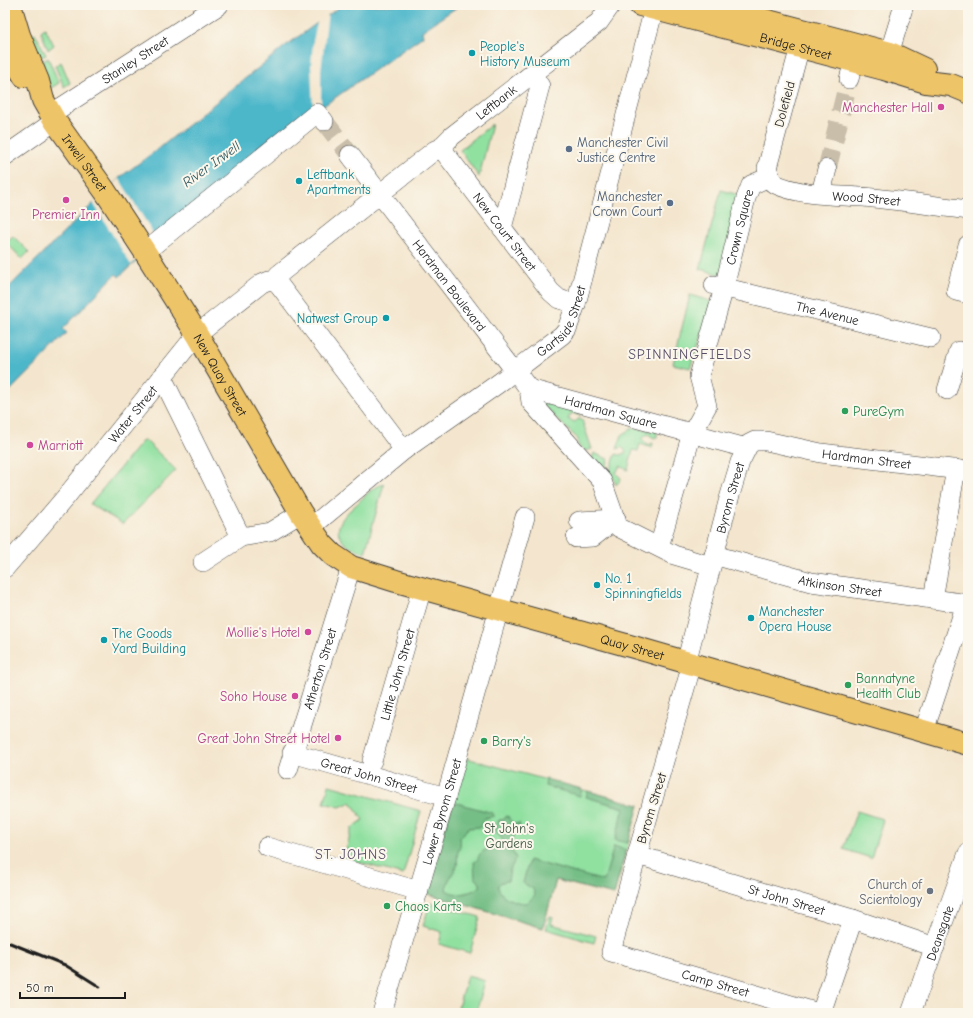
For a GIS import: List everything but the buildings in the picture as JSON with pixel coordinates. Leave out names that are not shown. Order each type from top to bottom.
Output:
[{"type":"main road","name":"Irwell Street","points":[[10,5],[50,112]]},
{"type":"main road","name":"Bridge Street","points":[[707,5],[802,39],[854,62],[887,61],[926,82],[959,89]]},
{"type":"main road","name":"Bridge Street","points":[[650,6],[802,39]]},
{"type":"main road","name":"Irwell Street","points":[[5,44],[35,93],[50,112],[127,224]]},
{"type":"main road","name":"New Quay Street","points":[[127,224],[197,334],[306,520]]},
{"type":"main road","name":"Quay Street","points":[[306,520],[322,544],[333,555],[351,567],[968,744]]},
{"type":"street","name":"Stanley Street","points":[[5,156],[50,112],[219,5]]},
{"type":"street","name":"Leftbank","points":[[277,282],[278,275],[435,150],[444,148],[444,144],[452,136],[599,22],[611,5]]},
{"type":"street","points":[[887,61],[904,5]]},
{"type":"street","name":"Gartside Street","points":[[241,537],[270,532],[306,520],[404,450],[521,379],[567,329],[576,304],[650,6]]},
{"type":"street","name":"Dolefield","points":[[769,177],[767,168],[802,39]]},
{"type":"street","points":[[497,222],[540,86],[532,74]]},
{"type":"street","points":[[145,252],[321,117]]},
{"type":"street","name":"New Court Street","points":[[444,148],[445,153],[497,222],[559,299],[576,304]]},
{"type":"street","points":[[350,155],[380,194]]},
{"type":"street","points":[[821,193],[827,169]]},
{"type":"street","name":"Wood Street","points":[[769,177],[774,183],[780,186],[821,193],[968,210]]},
{"type":"street","name":"Crown Square","points":[[692,433],[707,406],[698,376],[717,293],[751,185],[769,177]]},
{"type":"street","name":"Hardman Boulevard","points":[[380,194],[521,379]]},
{"type":"street","points":[[968,245],[956,291],[968,294]]},
{"type":"street","name":"Water Street","points":[[5,568],[65,498],[197,334],[264,282],[269,280],[277,282]]},
{"type":"street","points":[[277,282],[404,450]]},
{"type":"street","name":"The Avenue","points":[[717,293],[931,338]]},
{"type":"street","points":[[947,390],[960,349]]},
{"type":"street","points":[[162,377],[241,537],[203,562]]},
{"type":"street","points":[[521,379],[531,402],[602,481],[618,527],[674,555],[712,561]]},
{"type":"street","name":"Hardman Square","points":[[521,379],[692,433],[746,448]]},
{"type":"street","points":[[659,548],[692,433]]},
{"type":"street","name":"Byrom Street","points":[[611,952],[689,663],[712,561],[740,462],[746,448],[755,441],[766,441]]},
{"type":"street","name":"Hardman Street","points":[[766,441],[821,453],[962,470]]},
{"type":"street","points":[[933,598],[962,470]]},
{"type":"street","points":[[499,609],[525,516]]},
{"type":"street","points":[[577,530],[593,537],[616,519]]},
{"type":"street","name":"Atkinson Street","points":[[712,561],[812,582],[967,604]]},
{"type":"street","name":"Atherton Street","points":[[290,762],[351,567]]},
{"type":"street","name":"Little John Street","points":[[372,761],[422,588]]},
{"type":"street","points":[[924,731],[967,604]]},
{"type":"street","name":"Lower Byrom Street","points":[[382,1013],[446,797],[499,609]]},
{"type":"street","name":"Great John Street","points":[[290,762],[446,797]]},
{"type":"street","points":[[267,847],[419,890]]},
{"type":"street","name":"Deansgate","points":[[912,1013],[968,853]]},
{"type":"street","name":"St John Street","points":[[637,855],[853,919],[935,948]]},
{"type":"street","points":[[820,1013],[853,919]]},
{"type":"street","name":"Camp Street","points":[[611,952],[820,1013]]},
{"type":"green space","points":[[45,28],[54,45],[48,50],[41,31]]},
{"type":"green space","points":[[35,33],[46,55],[38,59],[29,35]]},
{"type":"green space","points":[[48,58],[59,83],[51,88],[40,63]]},
{"type":"green space","points":[[61,62],[70,83],[64,87],[55,66]]},
{"type":"green space","points":[[492,124],[479,177],[460,150]]},
{"type":"green space","points":[[721,190],[743,196],[722,275],[700,269]]},
{"type":"green space","points":[[13,236],[29,252],[22,259],[6,242]]},
{"type":"green space","points":[[690,295],[714,302],[690,368],[673,364]]},
{"type":"green space","points":[[538,401],[578,410],[581,416],[572,413],[568,419],[575,422],[578,419],[582,420],[592,449],[585,451],[578,445],[578,439]]},
{"type":"green space","points":[[633,428],[657,431],[657,437],[654,438],[648,434],[642,439],[648,445],[653,443],[652,448],[640,444],[638,451],[633,450],[628,470],[620,466],[616,473],[621,478],[616,485],[614,479],[608,475],[616,454],[620,455],[626,452],[622,447],[617,449],[622,435]]},
{"type":"green space","points":[[144,439],[176,470],[123,524],[90,504]]},
{"type":"green space","points":[[594,453],[608,459],[607,466],[602,471],[592,458]]},
{"type":"green space","points":[[384,484],[365,553],[346,544],[341,539],[339,528],[348,512],[372,490]]},
{"type":"green space","name":"St John's Gardens","points":[[466,758],[639,805],[614,895],[556,880],[543,928],[425,893]]},
{"type":"green space","points":[[546,779],[582,789],[580,796],[545,786]]},
{"type":"green space","points":[[329,785],[421,811],[403,875],[344,858],[352,828],[363,820],[351,802],[340,807],[324,803]]},
{"type":"green space","points":[[588,791],[639,805],[628,843],[615,840],[624,808],[586,797]]},
{"type":"green space","points":[[453,802],[493,813],[494,816],[485,818],[480,827],[468,828],[460,838],[460,847],[457,854],[457,866],[446,890],[459,894],[472,891],[480,887],[480,883],[475,879],[474,862],[485,850],[501,843],[503,840],[493,829],[499,820],[505,819],[506,816],[509,817],[512,823],[520,824],[509,846],[516,858],[510,870],[508,881],[502,882],[498,885],[501,893],[509,899],[527,903],[535,895],[533,889],[523,883],[529,860],[604,881],[614,846],[626,850],[614,895],[556,880],[543,928],[425,893]]},
{"type":"green space","points":[[857,811],[883,820],[871,858],[843,849]]},
{"type":"green space","points":[[430,903],[480,917],[470,953],[439,944],[442,932],[423,926]]},
{"type":"green space","points":[[550,916],[553,917],[551,924],[596,936],[594,943],[546,929]]},
{"type":"green space","points":[[467,976],[485,981],[476,1013],[462,1012],[458,1007]]},
{"type":"water","name":"River Irwell","points":[[342,5],[460,5],[422,31],[423,36],[292,128],[155,244],[119,277],[116,274],[63,329],[67,333],[5,396],[5,291],[119,178],[162,146],[284,47]]},
{"type":"pier","points":[[328,12],[321,71],[321,107],[313,113],[311,65],[313,41],[318,19]]},
{"type":"pier","points":[[119,178],[158,241],[131,265],[93,203]]},
{"type":"tunnel","points":[[827,169],[849,79]]},
{"type":"tunnel","points":[[324,121],[350,155]]},
{"type":"railway","points":[[5,941],[65,965],[100,987]]},
{"type":"place","name":"People's History Museum","points":[[472,53]]},
{"type":"place","name":"Manchester Hall","points":[[941,107]]},
{"type":"place","name":"Manchester Civil Justice Centre","points":[[569,149]]},
{"type":"place","name":"Leftbank Apartments","points":[[299,181]]},
{"type":"place","name":"Premier Inn","points":[[66,200]]},
{"type":"place","name":"Manchester Crown Court","points":[[670,203]]},
{"type":"place","name":"Natwest Group","points":[[386,318]]},
{"type":"place","name":"PureGym","points":[[845,411]]},
{"type":"place","name":"Marriott","points":[[30,445]]},
{"type":"place","name":"No. 1 Spinningfields","points":[[597,585]]},
{"type":"place","name":"Manchester Opera House","points":[[751,618]]},
{"type":"place","name":"Mollie's Hotel","points":[[308,632]]},
{"type":"place","name":"The Goods Yard Building","points":[[104,640]]},
{"type":"place","name":"Bannatyne Health Club","points":[[848,685]]},
{"type":"place","name":"Soho House","points":[[295,696]]},
{"type":"place","name":"Great John Street Hotel","points":[[338,738]]},
{"type":"place","name":"Barry's","points":[[484,741]]},
{"type":"place","name":"Church of Scientology","points":[[930,891]]},
{"type":"place","name":"Chaos Karts","points":[[387,906]]},
{"type":"district","name":"SPINNINGFIELDS","points":[[690,354]]},
{"type":"district","name":"ST. JOHNS","points":[[351,854]]}]
